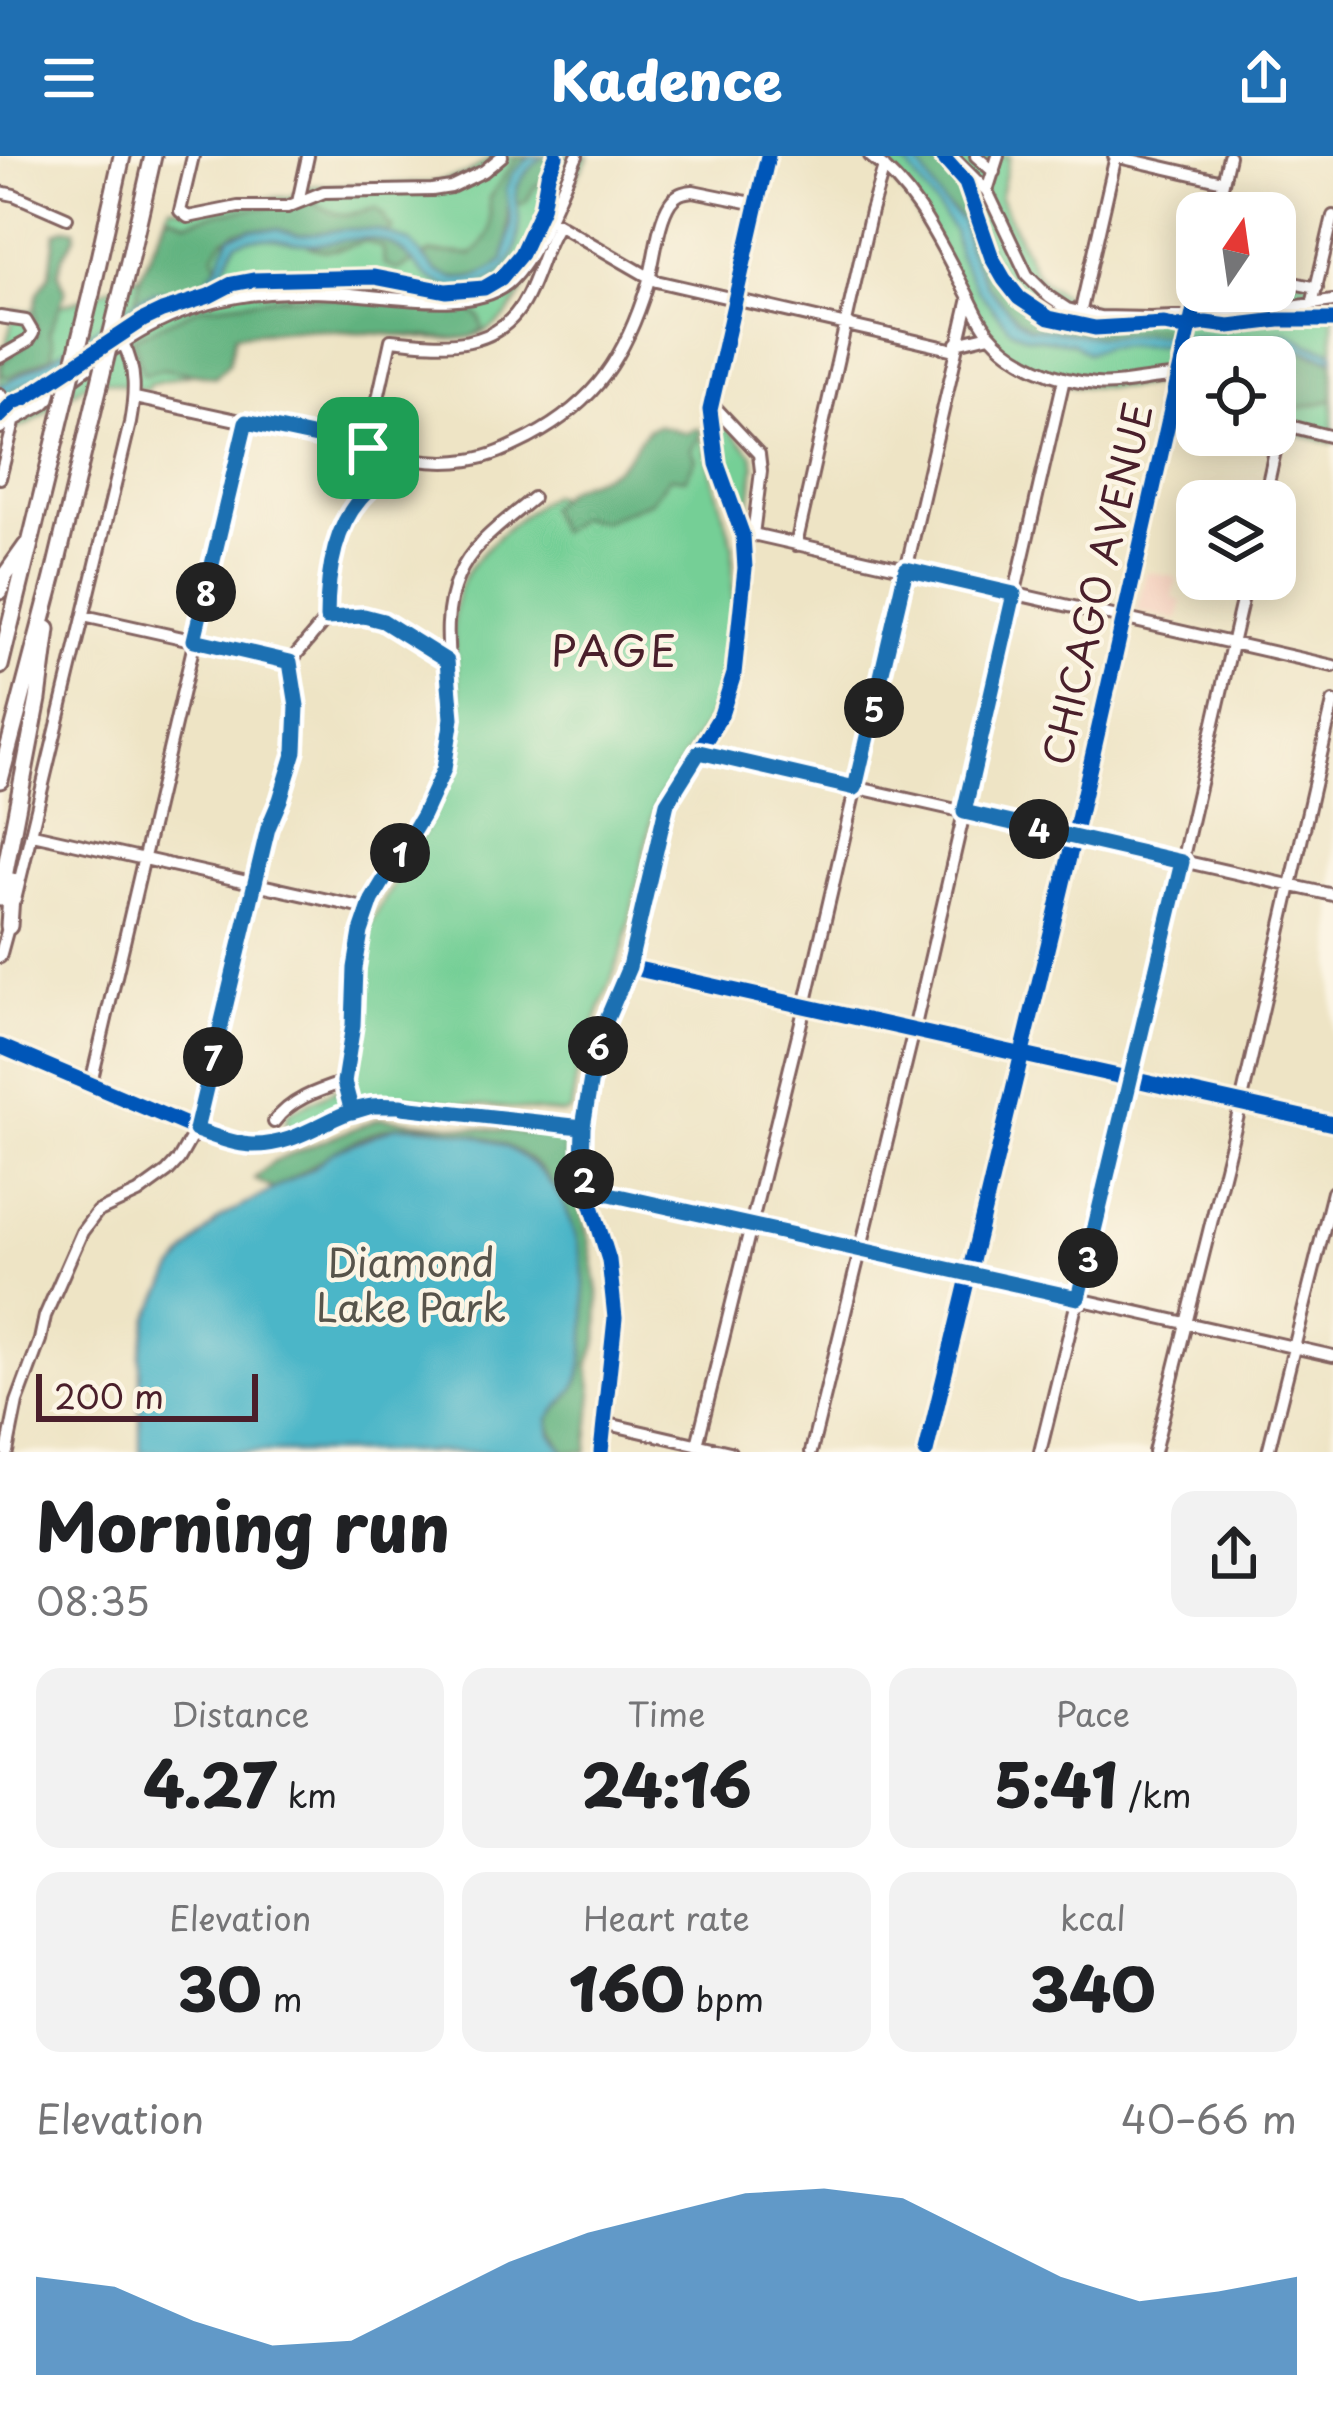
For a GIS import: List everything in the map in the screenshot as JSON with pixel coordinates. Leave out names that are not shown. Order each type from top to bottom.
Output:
[{"type":"highway","points":[[0,666],[122,156]]},
{"type":"highway","points":[[0,780],[53,578],[152,156]]},
{"type":"highway","points":[[0,591],[31,539]]},
{"type":"highway","points":[[0,898],[38,699],[53,578]]},
{"type":"highway","points":[[8,926],[28,753]]},
{"type":"street","points":[[193,156],[180,211],[188,217],[222,209],[286,207],[324,192],[451,187],[484,172],[502,156]]},
{"type":"street","points":[[298,202],[308,156]]},
{"type":"street","points":[[368,448],[392,340],[458,344],[481,339],[525,301],[577,156]]},
{"type":"street","points":[[748,536],[717,464],[712,404],[768,156]]},
{"type":"street","points":[[870,156],[917,204],[990,335],[1015,356],[1064,379],[1098,385],[1119,385],[1176,371]]},
{"type":"street","points":[[952,156],[987,191],[1027,274],[1048,298],[1080,314],[1191,322],[1333,301]]},
{"type":"street","points":[[976,156],[994,172]]},
{"type":"street","points":[[987,191],[998,156]]},
{"type":"street","points":[[1080,314],[1115,156],[1223,181]]},
{"type":"street","points":[[1221,192],[1229,156]]},
{"type":"street","points":[[796,544],[884,167]]},
{"type":"street","points":[[135,398],[400,456],[452,462],[488,456],[561,419],[612,368],[634,326],[668,206],[677,195],[693,191],[757,204]]},
{"type":"street","points":[[0,192],[67,218]]},
{"type":"street","points":[[1312,305],[1333,216]]},
{"type":"street","points":[[552,222],[650,278],[956,347],[990,335]]},
{"type":"street","points":[[8,406],[60,388],[135,333],[204,304],[274,292],[433,299],[490,294],[520,271],[552,222]]},
{"type":"street","points":[[1296,284],[1317,288]]},
{"type":"street","points":[[698,1444],[969,298]]},
{"type":"street","name":"CHICAGO AVENUE","points":[[1188,336],[1193,312]]},
{"type":"street","points":[[0,316],[26,321],[33,333],[0,357]]},
{"type":"street","points":[[0,957],[135,398],[133,368],[123,344]]},
{"type":"street","points":[[811,1452],[1064,379]]},
{"type":"street","name":"CHICAGO AVENUE","points":[[926,1452],[1176,390]]},
{"type":"street","points":[[601,1452],[615,1318],[609,1260],[582,1166],[587,1094],[603,1028],[629,967],[667,803],[721,716],[734,674],[748,536],[761,471],[759,454],[712,404]]},
{"type":"street","points":[[0,428],[8,406]]},
{"type":"street","points":[[0,478],[8,406]]},
{"type":"street","points":[[91,1083],[246,422]]},
{"type":"street","points":[[1296,428],[1333,437]]},
{"type":"street","points":[[7,1452],[16,1402],[45,1316],[82,1232],[97,1212],[138,1193],[166,1172],[196,1130],[268,828],[295,751],[297,706],[290,662],[327,618],[338,535],[363,495],[400,456]]},
{"type":"street","points":[[352,1112],[344,1082],[357,949],[368,909],[444,769],[452,718],[447,661],[450,611],[458,577],[480,543],[533,498]]},
{"type":"street","points":[[748,536],[1333,666]]},
{"type":"street","points":[[1040,1452],[1242,600]]},
{"type":"street","points":[[84,616],[290,662]]},
{"type":"street","points":[[327,618],[364,616],[383,621],[447,661]]},
{"type":"street","points":[[1154,1452],[1241,1103],[1333,702]]},
{"type":"street","points":[[699,752],[1333,895]]},
{"type":"street","points":[[33,834],[368,909]]},
{"type":"street","points":[[629,967],[1333,1124]]},
{"type":"street","points":[[0,1046],[230,1142],[266,1144],[298,1137],[372,1106],[583,1127]]},
{"type":"street","points":[[274,1122],[283,1109],[344,1082]]},
{"type":"street","points":[[587,1189],[1333,1356]]},
{"type":"street","points":[[1268,1452],[1333,1192]]},
{"type":"street","points":[[604,1424],[730,1452]]},
{"type":"shaded area","points":[[1146,571],[1176,578],[1173,598],[1182,601],[1178,620],[1137,611]]},
{"type":"green space","points":[[493,156],[589,156],[522,294],[487,331],[449,339],[309,326],[230,332],[223,366],[149,384],[147,390],[94,378],[29,424],[0,434],[0,349],[7,344],[14,310],[62,305],[141,275],[170,206],[189,210],[234,200],[289,197],[310,186],[432,183],[467,174]]},
{"type":"green space","points":[[518,156],[531,156],[512,179],[504,260],[473,277],[441,273],[424,256],[431,252],[471,255],[479,248],[490,229],[489,198]]},
{"type":"green space","points":[[543,156],[556,156],[542,184],[517,205],[519,184]]},
{"type":"green space","points":[[863,156],[1010,156],[1000,198],[1034,270],[1072,302],[1103,308],[1176,306],[1176,312],[1296,312],[1296,278],[1321,284],[1320,291],[1333,289],[1333,443],[1296,435],[1296,336],[1176,336],[1176,387],[1162,383],[1128,388],[1072,386],[1012,361],[989,344],[969,317],[895,182]]},
{"type":"green space","points":[[914,156],[939,156],[954,172],[997,267],[1033,310],[1049,320],[1090,330],[1166,326],[1176,329],[1174,337],[1090,336],[1028,327],[987,286],[968,249],[965,227],[944,204]]},
{"type":"green space","points":[[312,201],[343,214],[376,208],[393,228],[388,233],[348,229],[298,235],[278,229],[236,232],[223,240],[214,254],[217,266],[203,283],[131,321],[141,275],[168,214],[187,222]]},
{"type":"green space","points":[[75,229],[75,236],[59,272],[65,293],[49,333],[52,356],[9,377],[1,375],[2,362],[36,335],[38,293],[50,274],[55,233]]},
{"type":"green space","points":[[352,237],[386,242],[414,262],[397,270],[384,264],[383,248],[365,241],[330,250],[310,246]]},
{"type":"green space","points":[[282,297],[462,303],[480,317],[483,329],[455,339],[309,329],[236,334],[229,363],[215,377],[163,369],[142,372],[133,338],[202,307]]},
{"type":"green space","points":[[1296,349],[1333,361],[1333,400],[1296,408]]},
{"type":"green space","points":[[721,421],[752,454],[755,466],[747,522],[724,462]]},
{"type":"green space","points":[[657,425],[687,433],[697,428],[702,433],[691,449],[696,459],[685,479],[670,477],[651,501],[603,521],[578,518],[559,533],[548,509],[557,499],[572,487],[616,468]]},
{"type":"green space","points":[[648,428],[702,439],[733,545],[733,606],[720,693],[655,804],[624,946],[578,1068],[571,1110],[563,1114],[405,1097],[354,1098],[351,1078],[362,1018],[366,937],[439,803],[458,748],[461,707],[453,624],[461,584],[488,547],[551,495],[631,509]]},
{"type":"green space","name":"Diamond Lake Park","points":[[337,1089],[343,1101],[340,1107],[292,1129],[285,1126],[288,1113]]},
{"type":"green space","points":[[380,1118],[555,1136],[565,1141],[599,1297],[598,1341],[588,1365],[593,1393],[587,1452],[565,1452],[550,1419],[570,1395],[582,1367],[585,1297],[580,1255],[559,1195],[529,1159],[478,1136],[403,1125],[364,1136],[273,1189],[254,1179],[274,1161]]},
{"type":"water","points":[[531,156],[543,156],[517,188],[515,251],[502,272],[487,282],[469,287],[441,284],[398,248],[374,239],[318,244],[246,240],[236,243],[208,290],[184,299],[149,300],[66,361],[0,396],[0,386],[52,358],[142,297],[202,286],[230,236],[251,229],[298,235],[378,230],[410,242],[437,272],[456,279],[475,278],[504,260],[511,224],[506,189],[513,173]]},
{"type":"water","points":[[901,156],[914,156],[944,204],[962,221],[968,249],[987,286],[1028,327],[1099,337],[1145,334],[1187,336],[1176,336],[1176,345],[1125,345],[1087,353],[1072,343],[1026,337],[1009,328],[978,291],[959,256],[954,231]]},
{"type":"water","points":[[1296,337],[1333,351],[1333,360],[1296,348]]},
{"type":"water","name":"Diamond Lake Park","points":[[397,1126],[440,1128],[509,1148],[556,1191],[581,1258],[585,1301],[580,1375],[549,1419],[551,1434],[565,1452],[140,1452],[140,1356],[149,1317],[174,1270],[196,1242],[220,1218],[313,1168],[332,1152]]},
{"type":"cycle path","points":[[0,416],[14,402],[143,320],[232,284],[374,277],[446,291],[484,288],[501,278],[521,254],[542,208],[556,156]]},
{"type":"cycle path","points":[[601,1452],[615,1318],[609,1260],[583,1177],[583,1127],[594,1061],[629,967],[667,803],[721,715],[734,674],[745,568],[743,536],[717,464],[710,410],[768,156]]},
{"type":"cycle path","points":[[942,156],[966,183],[1004,279],[1019,298],[1049,318],[1095,328],[1333,320]]},
{"type":"cycle path","points":[[926,1452],[1074,837],[1193,312]]},
{"type":"cycle path","points":[[629,967],[1333,1124]]},
{"type":"cycle path","points":[[0,1046],[196,1129],[249,1145],[298,1137],[372,1106],[583,1127]]},
{"type":"district","name":"PAGE","points":[[615,652]]},
{"type":"route","points":[[368,448],[246,422],[194,640],[290,662],[297,729],[289,772],[268,828],[196,1130],[230,1142],[266,1144],[298,1137],[352,1112],[372,1106],[401,1106],[402,1107],[583,1127],[594,1060],[629,967],[667,803],[699,752],[855,788],[906,569],[1014,594],[964,812],[1182,862],[1078,1298],[587,1189],[583,1127],[401,1106],[352,1112],[344,1082],[361,929],[372,900],[435,792],[450,744],[452,718],[447,661],[383,621],[364,616],[327,618],[338,535],[363,495],[400,456],[368,448]]}]
